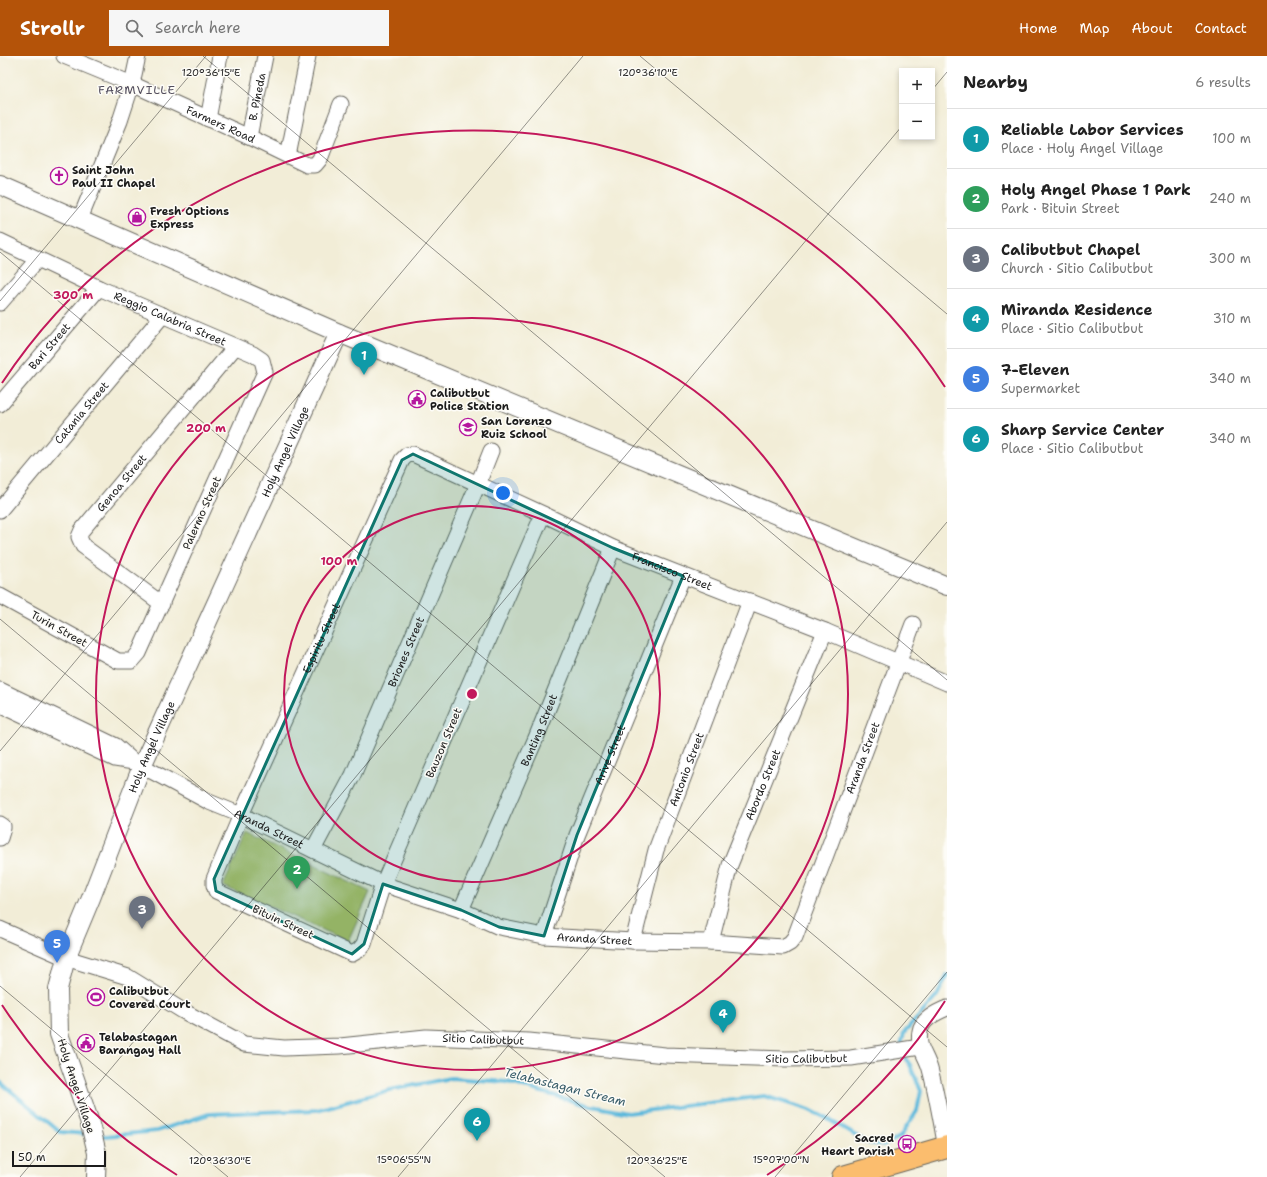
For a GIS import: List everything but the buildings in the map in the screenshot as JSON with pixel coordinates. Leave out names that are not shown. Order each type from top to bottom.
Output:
[{"type":"highway","points":[[842,1177],[947,1148]]},
{"type":"street","points":[[80,219],[120,121],[132,84],[138,56]]},
{"type":"street","points":[[208,119],[220,56]]},
{"type":"street","name":"B. Pineda","points":[[249,137],[265,56]]},
{"type":"street","points":[[288,156],[308,56]]},
{"type":"street","name":"Farmers Road","points":[[71,57],[249,137],[307,165],[315,165],[320,159],[341,104]]},
{"type":"street","points":[[0,185],[339,333],[947,586]]},
{"type":"street","name":"Reggio Calabria Street","points":[[0,241],[37,260],[99,288],[253,354]]},
{"type":"street","points":[[0,303],[37,260]]},
{"type":"street","name":"Bari Street","points":[[0,404],[99,288]]},
{"type":"street","name":"Catania Street","points":[[0,510],[163,315]]},
{"type":"street","name":"Holy Angel Village","points":[[96,1177],[97,1153],[89,1120],[76,1079],[59,1034],[58,989],[66,958],[91,898],[138,764],[339,333]]},
{"type":"street","name":"Genoa Street","points":[[162,604],[83,546],[79,537],[82,530],[235,347]]},
{"type":"street","name":"Palermo Street","points":[[118,661],[132,661],[140,653],[265,372],[262,360],[253,354]]},
{"type":"street","name":"Briones Street","points":[[313,850],[353,775],[491,451]]},
{"type":"street","name":"Francisco Street","points":[[402,460],[407,455],[413,454],[613,548],[825,631],[947,683]]},
{"type":"street","name":"Espiritu Street","points":[[241,815],[402,460]]},
{"type":"street","name":"Bauzon Street","points":[[383,884],[543,514]]},
{"type":"street","name":"Banting Street","points":[[461,910],[536,738],[613,548]]},
{"type":"street","name":"Arive Street","points":[[544,936],[577,834],[683,576]]},
{"type":"street","name":"Turin Street","points":[[0,596],[118,661]]},
{"type":"street","name":"Antonio Street","points":[[633,941],[656,850],[750,601]]},
{"type":"street","name":"Aranda Street","points":[[0,690],[116,746],[138,764],[209,802],[241,815],[383,884],[461,910],[499,927],[544,936],[633,941],[711,942],[783,947],[790,943],[795,937],[913,624]]},
{"type":"street","name":"Abordo Street","points":[[711,942],[732,859],[825,631]]},
{"type":"street","name":"Aranda Street","points":[[0,705],[115,759],[138,764]]},
{"type":"street","name":"Bituin Street","points":[[241,815],[214,879],[216,890],[352,954],[364,944],[383,884]]},
{"type":"street","points":[[0,824],[3,828],[0,838]]},
{"type":"street","name":"Sitio Calibutbut","points":[[0,929],[66,958],[128,977],[182,1011],[244,1044],[277,1048],[340,1046],[426,1037],[529,1041],[665,1055],[785,1059],[852,1058],[916,1048]]},
{"type":"street","points":[[947,1008],[935,1012],[923,1024],[916,1048],[930,1066],[947,1148]]},
{"type":"highlighted area","points":[[413,454],[613,548],[683,576],[577,835],[544,936],[499,927],[461,910],[383,884],[364,944],[352,954],[216,891],[214,879],[402,460]]},
{"type":"green space","points":[[247,833],[370,892],[348,941],[223,886]]},
{"type":"waterway","name":"Telabastagan Stream","points":[[901,1046],[904,1033],[937,996],[947,975]]},
{"type":"waterway","name":"Telabastagan Stream","points":[[97,1135],[106,1136],[157,1131],[209,1114],[317,1110],[390,1090],[451,1078],[507,1082],[587,1105],[628,1113],[764,1096],[810,1110],[868,1143],[883,1145],[900,1137],[917,1111],[921,1091],[910,1065],[902,1054]]},
{"type":"waterway","name":"Telabastagan Stream","points":[[0,1082],[60,1132],[88,1134]]},
{"type":"place","name":"Saint John Paul II Chapel","points":[[59,176]]},
{"type":"place","name":"Fresh Options Express","points":[[137,217]]},
{"type":"place","name":"Reliable Labor Services","points":[[364,375]]},
{"type":"place","name":"Calibutbut Police Station","points":[[417,399]]},
{"type":"place","name":"San Lorenzo Ruiz School","points":[[468,427]]},
{"type":"place","name":"Holy Angel Phase 1 Park","points":[[297,889]]},
{"type":"place","name":"Calibutbut Chapel","points":[[142,929]]},
{"type":"place","name":"7-Eleven","points":[[57,963]]},
{"type":"place","name":"Calibutbut Covered Court","points":[[96,997]]},
{"type":"place","name":"Miranda Residence","points":[[723,1033]]},
{"type":"place","name":"Telabastagan Barangay Hall","points":[[86,1043]]},
{"type":"place","name":"Sharp Service Center","points":[[477,1141]]},
{"type":"place","name":"Sacred Heart Parish","points":[[907,1144]]},
{"type":"district","name":"FARMVILLE","points":[[137,90]]}]
